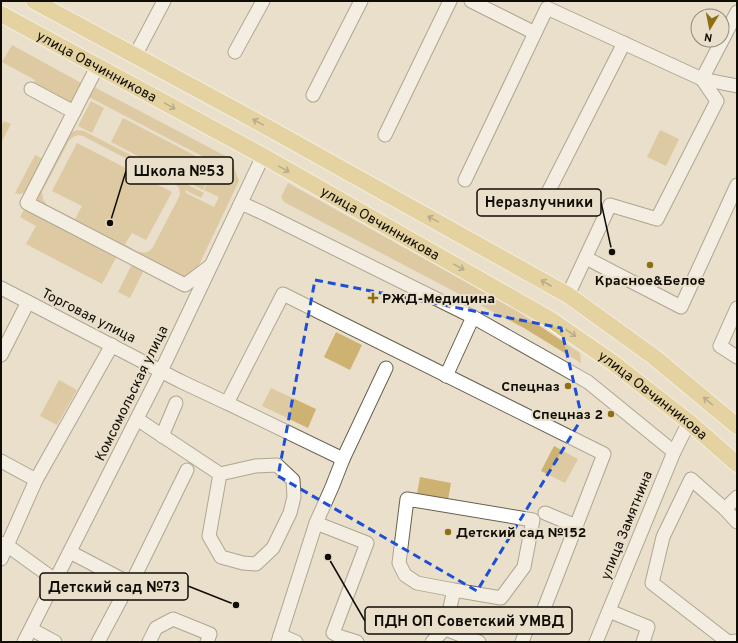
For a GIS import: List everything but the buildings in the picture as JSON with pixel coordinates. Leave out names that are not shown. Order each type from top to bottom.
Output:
[{"type":"main road","name":"улица Овчинникова","points":[[40,3],[256,121],[568,295],[654,357],[737,426]]},
{"type":"main road","name":"улица Овчинникова","points":[[1,14],[263,156],[551,320],[612,362],[689,422],[737,464]]},
{"type":"street","points":[[135,56],[164,1]]},
{"type":"street","points":[[235,52],[263,1]]},
{"type":"street","points":[[312,95],[361,1]]},
{"type":"street","points":[[385,135],[450,1]]},
{"type":"street","points":[[471,1],[535,33]]},
{"type":"street","points":[[464,180],[547,8],[702,79],[737,86]]},
{"type":"street","points":[[702,79],[737,12]]},
{"type":"street","points":[[540,208],[624,43]]},
{"type":"street","points":[[97,66],[27,203],[185,285],[211,266]]},
{"type":"street","points":[[568,295],[610,206],[657,219],[717,101],[702,79]]},
{"type":"street","points":[[31,90],[74,112]]},
{"type":"street","name":"Комсомольская улица","points":[[24,642],[161,371],[263,156]]},
{"type":"street","points":[[586,258],[681,307],[737,185]]},
{"type":"street","points":[[241,203],[473,317],[588,382],[674,452]]},
{"type":"street","name":"Торговая улица","points":[[1,288],[161,371],[343,458]]},
{"type":"street","points":[[227,403],[283,294],[604,454],[540,619],[526,631],[522,642]]},
{"type":"street","points":[[1,355],[28,302]]},
{"type":"street","points":[[737,308],[720,346],[737,357]]},
{"type":"street","points":[[446,376],[473,317]]},
{"type":"street","points":[[1,559],[4,544],[36,480],[112,345]]},
{"type":"street","points":[[296,642],[279,638],[316,523],[343,458],[386,368]]},
{"type":"street","points":[[162,436],[176,403]]},
{"type":"street","points":[[137,419],[220,474],[255,466],[276,465],[292,480],[294,497],[290,513],[273,548],[256,564],[243,563],[221,557],[209,536],[220,474]]},
{"type":"street","name":"улица Замятнина","points":[[596,642],[674,452],[689,422]]},
{"type":"street","points":[[1,461],[36,480]]},
{"type":"street","points":[[70,552],[131,584],[187,470]]},
{"type":"street","points":[[737,522],[726,509],[691,479],[663,537],[652,583],[728,642],[737,641]]},
{"type":"street","points":[[726,509],[737,497]]},
{"type":"street","points":[[407,499],[533,520],[524,567],[501,598],[454,590],[417,583],[405,575],[399,563],[407,499]]},
{"type":"street","points":[[545,513],[576,526]]},
{"type":"street","points":[[316,523],[367,543],[333,633],[339,639],[357,642]]},
{"type":"street","points":[[4,544],[55,580]]},
{"type":"street","points":[[432,642],[445,629],[454,590]]},
{"type":"street","points":[[98,642],[121,599]]},
{"type":"street","points":[[609,610],[648,627],[643,642]]},
{"type":"street","points":[[149,642],[156,628],[173,619],[210,634],[207,642]]},
{"type":"street","points":[[31,629],[55,642]]},
{"type":"street","points":[[445,629],[479,642]]},
{"type":"highlighted area","points":[[315,280],[561,328],[582,418],[477,591],[278,476]]},
{"type":"shaded area","points":[[12,45],[83,84],[72,103],[69,103],[33,84],[35,80],[2,62]]},
{"type":"shaded area","points":[[94,87],[231,159],[239,181],[198,267],[188,280],[40,206],[37,198],[69,133],[77,130],[84,131],[204,193],[201,198],[185,190],[186,193],[214,207],[219,197],[204,190],[217,164],[89,97]],"holes":[[[78,135],[83,136],[177,185],[179,188],[179,197],[153,247],[147,252],[139,252],[125,244],[132,233],[146,240],[172,192],[77,143],[52,191],[82,206],[75,219],[47,205],[43,199],[42,192],[69,141]]]},
{"type":"shaded area","points":[[91,101],[104,108],[92,133],[78,126]]},
{"type":"shaded area","points":[[123,118],[215,166],[203,190],[111,142]]},
{"type":"shaded area","points":[[4,121],[11,124],[1,143],[1,126]]},
{"type":"shaded area","points":[[660,130],[679,139],[666,166],[647,157]]},
{"type":"shaded area","points":[[35,155],[45,160],[27,190],[21,194],[15,193]]},
{"type":"shaded area","points":[[288,183],[513,308],[580,353],[581,363],[524,328],[284,202],[281,197]]},
{"type":"shaded area","points":[[25,208],[117,256],[102,284],[26,244],[36,226],[20,217]]},
{"type":"shaded area","points":[[132,264],[144,270],[130,298],[118,292]]},
{"type":"shaded area","points":[[336,332],[362,345],[350,370],[324,357]]},
{"type":"shaded area","points":[[59,380],[77,390],[57,425],[40,416]]},
{"type":"shaded area","points":[[271,388],[316,409],[308,428],[262,406]]},
{"type":"shaded area","points":[[554,446],[578,459],[565,483],[541,471]]},
{"type":"shaded area","points":[[420,477],[451,483],[448,500],[417,494]]},
{"type":"place","name":"Школа №53","points":[[110,223]]},
{"type":"place","name":"Неразлучники","points":[[612,252]]},
{"type":"place","name":"Красное&Белое","points":[[650,265]]},
{"type":"place","name":"РЖД-Медицина","points":[[373,298]]},
{"type":"place","name":"Спецназ","points":[[568,386]]},
{"type":"place","name":"Спецназ 2","points":[[611,414]]},
{"type":"place","name":"Детский сад №152","points":[[448,532]]},
{"type":"place","name":"ПДН ОП Советский УМВД","points":[[328,557]]},
{"type":"place","name":"Детский сад №73","points":[[236,605]]}]
